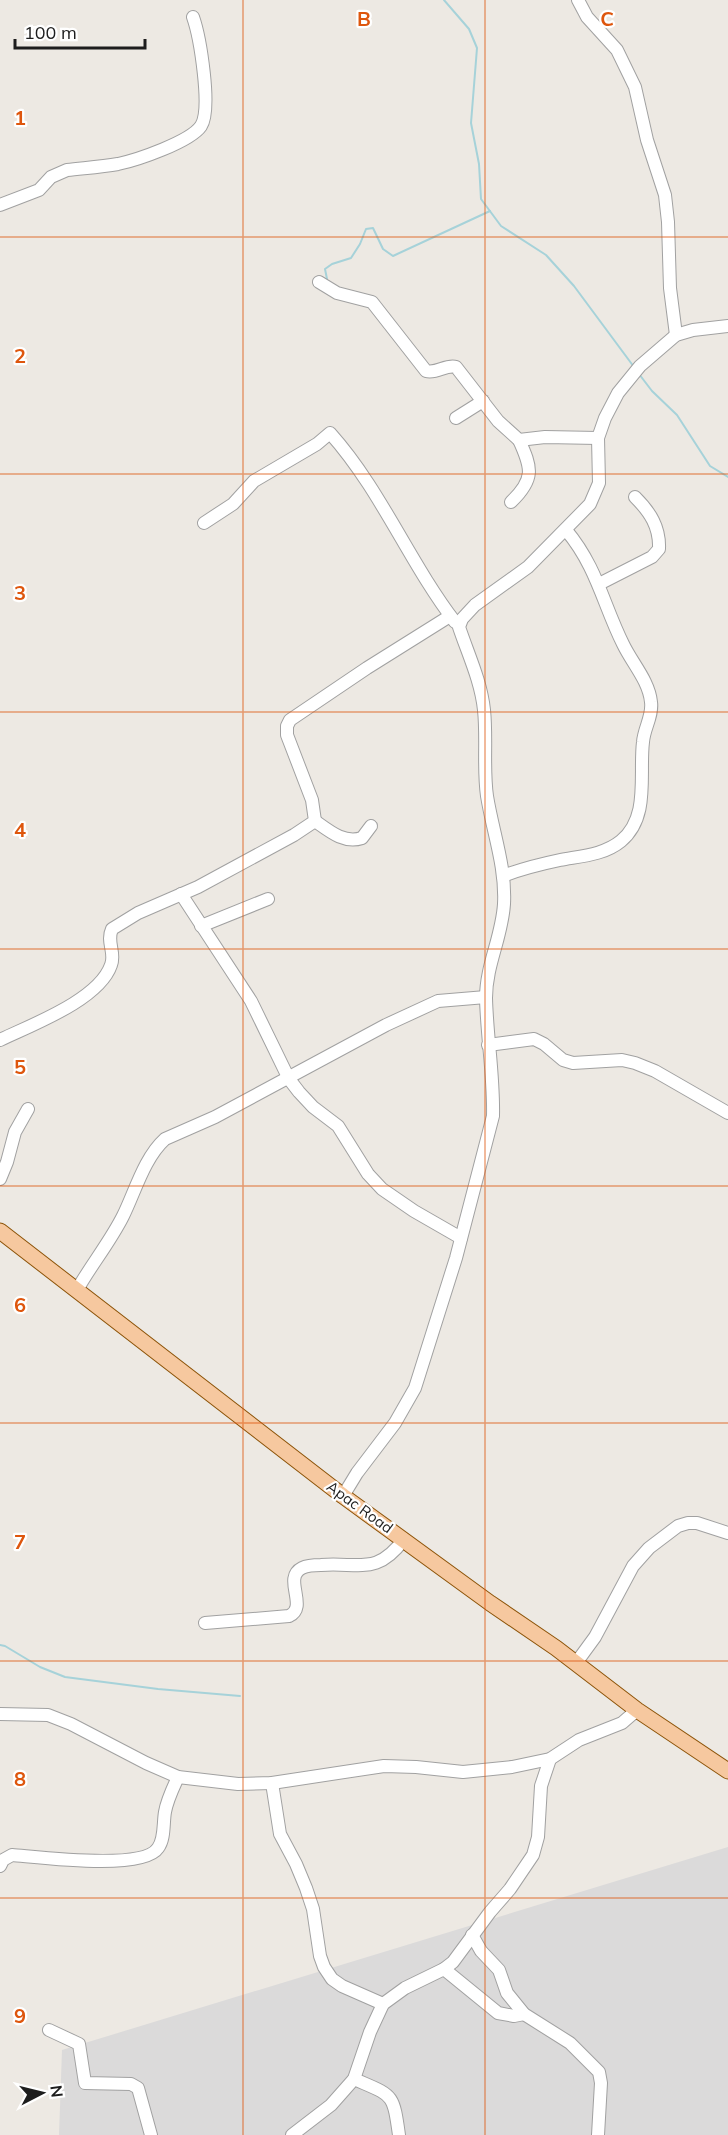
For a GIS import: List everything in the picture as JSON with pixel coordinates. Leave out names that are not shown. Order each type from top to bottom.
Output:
[{"type":"main road","name":"Apac Road","points":[[0,1232],[344,1496],[490,1604],[556,1648],[637,1710],[728,1771]]},
{"type":"street","points":[[578,0],[587,17],[616,50],[635,87],[647,140],[665,195],[670,288],[676,335]]},
{"type":"street","points":[[0,205],[39,190],[58,173],[132,160],[181,141],[196,131],[201,126],[205,103],[198,36],[193,17]]},
{"type":"street","points":[[319,282],[337,293],[372,302],[426,371],[432,372],[450,366],[456,368],[498,421],[519,440],[527,458],[530,473],[526,486],[511,502]]},
{"type":"street","points":[[459,627],[462,619],[483,598],[528,567],[591,504],[599,483],[598,438],[604,418],[618,393],[640,366],[676,335],[693,330],[728,326]]},
{"type":"street","points":[[456,418],[483,400]]},
{"type":"street","points":[[204,523],[233,504],[254,481],[317,444],[330,433],[367,483],[415,562],[459,627],[478,681],[484,708],[486,786],[503,876],[504,904],[502,925],[490,960],[486,997],[488,1045],[494,1095],[493,1116],[461,1238],[415,1388],[395,1423],[357,1473],[344,1496]]},
{"type":"street","points":[[519,440],[545,437],[598,438]]},
{"type":"street","points":[[599,584],[652,557],[659,549],[657,530],[651,517],[635,497]]},
{"type":"street","points":[[503,876],[559,860],[599,853],[619,843],[630,833],[640,807],[643,740],[651,714],[647,687],[622,642],[599,584],[581,548],[566,530]]},
{"type":"street","points":[[371,826],[362,838],[348,840],[339,837],[315,821],[312,800],[287,735],[287,726],[290,720],[366,668],[450,616]]},
{"type":"street","points":[[0,1040],[56,1014],[81,999],[106,975],[113,958],[109,942],[112,929],[138,913],[181,894],[294,835],[315,821]]},
{"type":"street","points":[[181,894],[251,1001],[289,1079],[313,1107],[338,1126],[368,1174],[382,1189],[414,1211],[461,1238]]},
{"type":"street","points":[[201,926],[268,900]]},
{"type":"street","points":[[77,1290],[123,1216],[138,1179],[159,1144],[174,1134],[215,1117],[289,1079],[386,1025],[438,1001],[486,997]]},
{"type":"street","points":[[488,1045],[534,1039],[544,1044],[563,1060],[573,1063],[622,1060],[635,1063],[655,1071],[728,1113]]},
{"type":"street","points":[[0,1179],[15,1132],[28,1109]]},
{"type":"street","points":[[576,1663],[595,1637],[633,1566],[649,1548],[670,1531],[688,1523],[697,1523],[728,1533]]},
{"type":"street","points":[[205,1623],[294,1614],[297,1609],[294,1581],[299,1569],[318,1565],[368,1565],[382,1561],[396,1550],[404,1539]]},
{"type":"street","points":[[0,1714],[48,1715],[71,1724],[177,1777],[228,1783],[272,1783],[384,1766],[463,1772],[512,1767],[549,1759],[579,1740],[622,1723],[637,1710]]},
{"type":"street","points":[[292,2135],[331,2105],[354,2079],[370,2032],[383,2004],[405,1988],[444,1969],[458,1957],[472,1935],[510,1889],[533,1855],[538,1837],[542,1786],[549,1759]]},
{"type":"street","points":[[0,1866],[3,1860],[12,1855],[93,1861],[130,1858],[152,1853],[159,1847],[165,1809],[177,1777]]},
{"type":"street","points":[[272,1783],[280,1834],[296,1864],[313,1909],[320,1956],[324,1967],[342,1986],[383,2004]]},
{"type":"street","points":[[472,1935],[481,1951],[499,1970],[507,1993],[524,2014],[570,2043],[599,2072],[601,2083],[598,2135]]},
{"type":"street","points":[[444,1969],[498,2013],[514,2016],[524,2014]]},
{"type":"street","points":[[49,2030],[79,2044],[85,2083],[131,2084],[138,2088],[151,2135]]},
{"type":"street","points":[[354,2079],[381,2090],[392,2098],[395,2104],[399,2135]]},
{"type":"shaded area","points":[[728,1847],[728,2135],[59,2135],[62,2050]]},
{"type":"waterway","points":[[444,0],[469,29],[477,48],[471,123],[479,164],[481,199],[501,226],[546,255],[574,286],[634,367]]},
{"type":"waterway","points":[[327,279],[325,269],[332,264],[351,258],[366,229],[373,228],[383,249],[393,256],[490,211]]},
{"type":"waterway","points":[[639,374],[652,391],[677,415],[710,466],[728,477]]},
{"type":"waterway","points":[[0,1645],[40,1667],[65,1677],[158,1689],[240,1696]]}]
